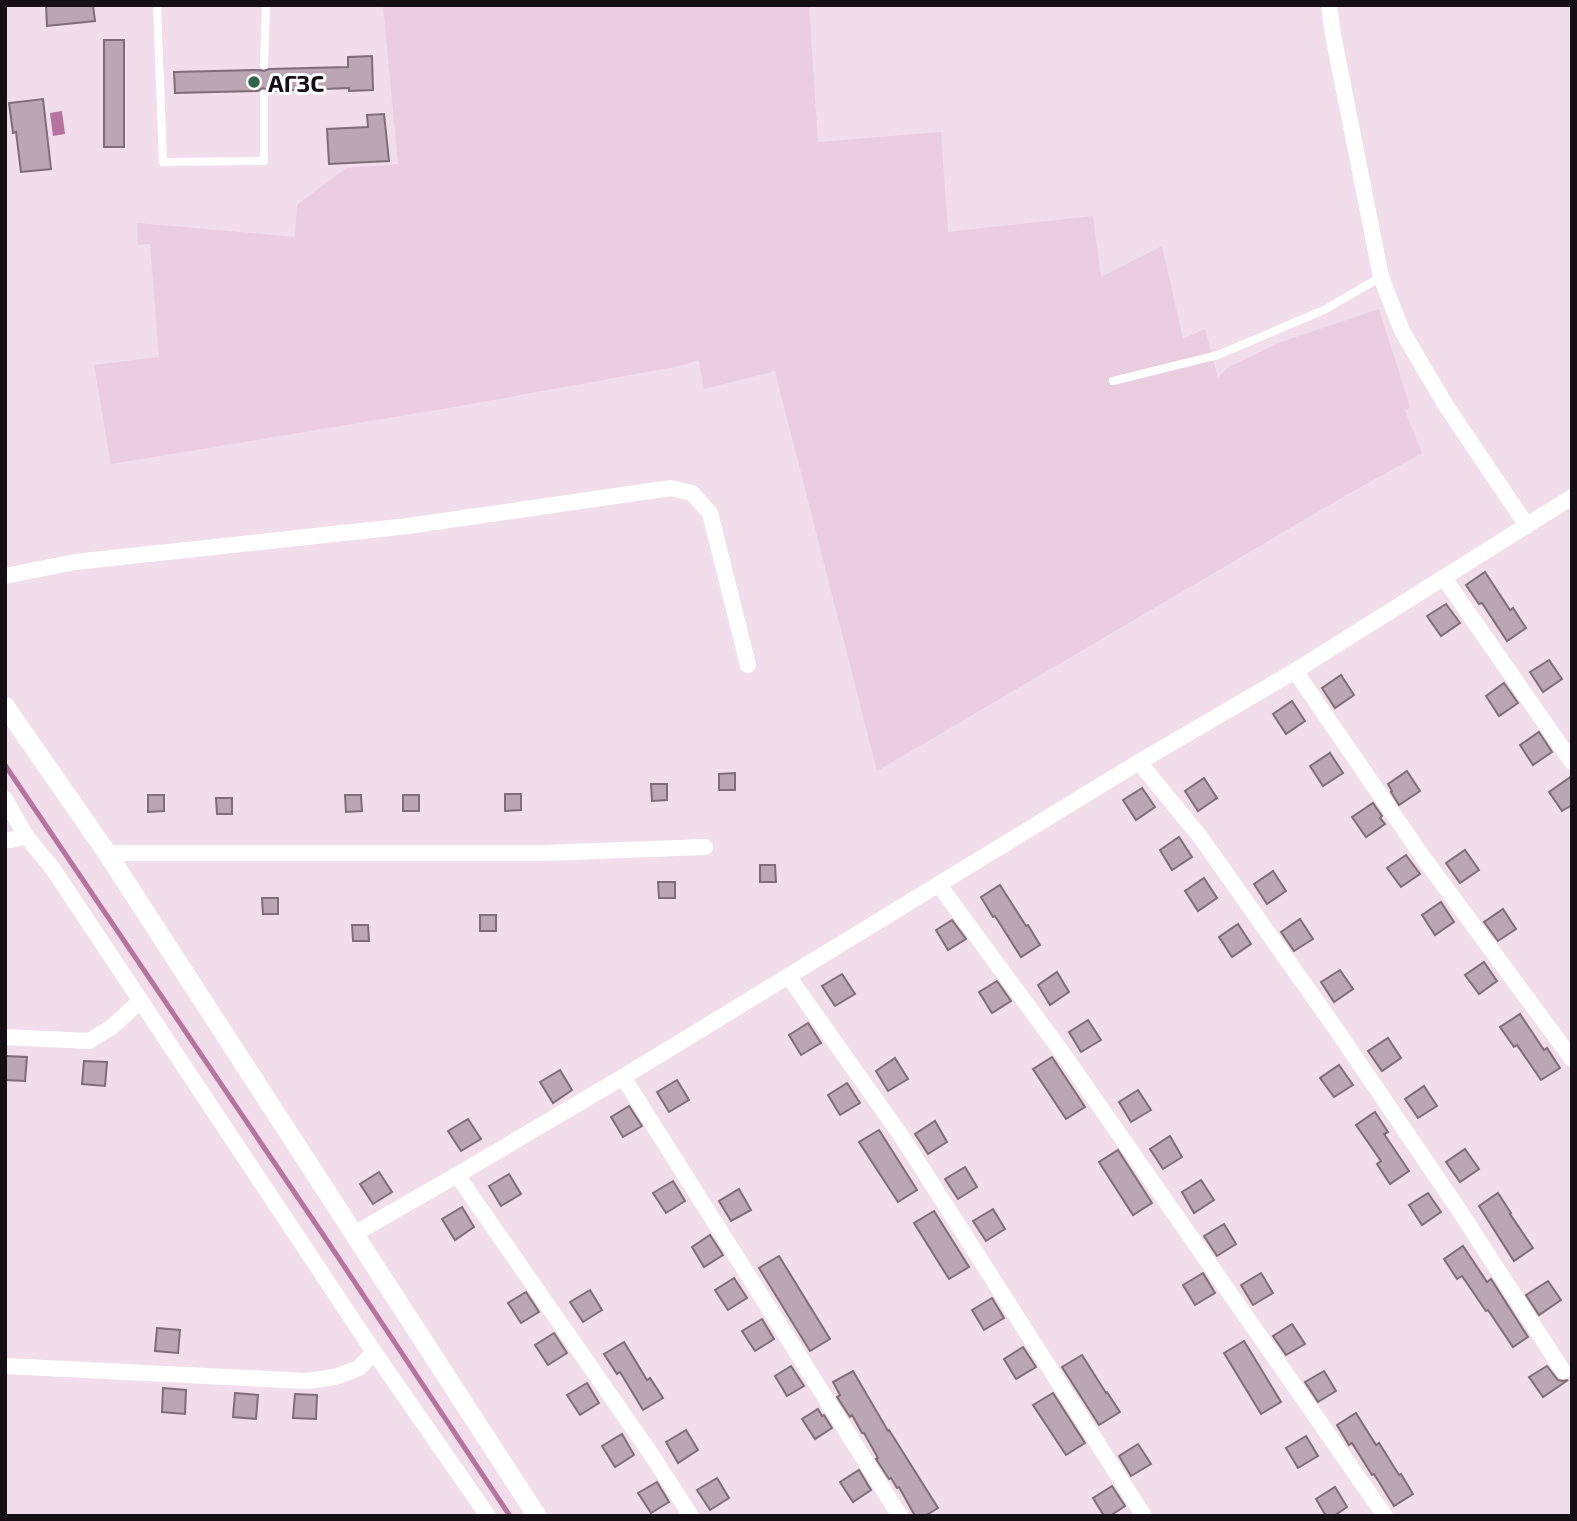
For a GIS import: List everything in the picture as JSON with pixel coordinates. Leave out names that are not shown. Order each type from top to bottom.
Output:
[{"type":"street","points":[[1329,5],[1381,277],[1402,331],[1414,352],[1445,404],[1527,526]]},
{"type":"street","points":[[5,576],[75,562],[408,526],[671,488],[692,493],[710,513],[748,665]]},
{"type":"street","points":[[354,1234],[623,1077],[1139,762],[1295,671],[1572,498]]},
{"type":"street","points":[[1444,578],[1572,762]]},
{"type":"street","points":[[1295,671],[1420,853],[1572,1059]]},
{"type":"street","points":[[5,706],[107,853],[537,1516]]},
{"type":"street","points":[[1139,762],[1201,838],[1336,1029],[1459,1210],[1563,1371]]},
{"type":"street","points":[[5,799],[26,836],[53,869],[374,1352],[488,1516]]},
{"type":"street","points":[[5,840],[26,836]]},
{"type":"street","points":[[107,853],[544,853],[705,847]]},
{"type":"street","points":[[939,885],[1064,1055],[1385,1516]]},
{"type":"street","points":[[788,976],[902,1137],[1144,1516]]},
{"type":"street","points":[[5,1037],[89,1041],[112,1027],[141,1001]]},
{"type":"street","points":[[623,1077],[900,1516]]},
{"type":"street","points":[[457,1175],[691,1516]]},
{"type":"street","points":[[5,1366],[307,1381],[347,1373],[359,1367],[374,1352]]},
{"type":"lane","points":[[157,5],[163,162],[264,161],[264,94]]},
{"type":"lane","points":[[264,65],[266,5]]},
{"type":"lane","points":[[1113,381],[1218,355],[1324,310],[1381,277]]},
{"type":"shaded area","points":[[383,5],[809,5],[818,142],[941,132],[948,232],[1093,216],[1101,277],[1162,246],[1183,339],[1205,329],[1218,378],[1227,368],[1281,342],[1379,309],[1410,407],[1405,411],[1422,453],[877,771],[775,371],[704,389],[699,360],[680,366],[460,406],[111,464],[94,365],[159,357],[150,244],[138,245],[137,223],[295,237],[297,205],[346,168],[398,164]]},
{"type":"shaded area","points":[[62,111],[65,134],[53,136],[50,113]]},
{"type":"building","points":[[46,5],[93,5],[95,21],[47,26]]},
{"type":"building","points":[[104,40],[124,40],[124,147],[104,147]]},
{"type":"building","points":[[372,56],[373,90],[349,91],[349,88],[270,91],[263,88],[258,91],[175,93],[174,72],[348,67],[348,57]]},
{"type":"building","points":[[43,99],[51,169],[21,172],[9,103]]},
{"type":"building","points":[[384,114],[389,161],[329,164],[327,129],[368,127],[367,115]]},
{"type":"building","points":[[1485,572],[1510,610],[1513,608],[1526,628],[1507,641],[1482,603],[1479,604],[1466,585]]},
{"type":"building","points":[[1446,604],[1460,623],[1441,636],[1427,616]]},
{"type":"building","points":[[1549,660],[1562,679],[1543,692],[1530,672]]},
{"type":"building","points":[[1341,675],[1354,695],[1335,708],[1322,688]]},
{"type":"building","points":[[1504,683],[1518,703],[1499,716],[1486,696]]},
{"type":"building","points":[[1292,701],[1305,721],[1286,734],[1273,714]]},
{"type":"building","points":[[1539,732],[1552,752],[1533,765],[1520,745]]},
{"type":"building","points":[[1330,753],[1343,773],[1323,786],[1310,766]]},
{"type":"building","points":[[1407,771],[1420,791],[1399,805],[1388,784]]},
{"type":"building","points":[[735,773],[735,790],[719,790],[719,774]]},
{"type":"building","points":[[1572,776],[1572,805],[1562,811],[1549,792]]},
{"type":"building","points":[[1204,778],[1217,798],[1198,811],[1185,791]]},
{"type":"building","points":[[651,784],[667,784],[667,800],[652,801]]},
{"type":"building","points":[[1142,788],[1155,807],[1136,820],[1123,800]]},
{"type":"building","points":[[505,794],[521,794],[521,810],[505,811]]},
{"type":"building","points":[[148,795],[164,795],[164,811],[148,812]]},
{"type":"building","points":[[345,795],[361,795],[362,811],[346,812]]},
{"type":"building","points":[[403,795],[419,795],[419,811],[403,811]]},
{"type":"building","points":[[216,798],[232,798],[232,814],[217,814]]},
{"type":"building","points":[[1373,803],[1385,824],[1366,837],[1352,817]]},
{"type":"building","points":[[1179,837],[1192,857],[1172,870],[1160,850]]},
{"type":"building","points":[[1465,850],[1479,870],[1460,883],[1446,863]]},
{"type":"building","points":[[1406,855],[1420,874],[1401,887],[1387,868]]},
{"type":"building","points":[[760,865],[775,865],[776,882],[760,882]]},
{"type":"building","points":[[1273,871],[1286,891],[1267,904],[1254,884]]},
{"type":"building","points":[[1204,878],[1217,898],[1198,911],[1185,891]]},
{"type":"building","points":[[658,882],[675,882],[675,898],[659,898]]},
{"type":"building","points":[[1000,885],[1040,945],[1021,957],[981,897]]},
{"type":"building","points":[[262,898],[278,898],[278,914],[263,914]]},
{"type":"building","points":[[1441,902],[1454,922],[1435,935],[1422,915]]},
{"type":"building","points":[[1503,909],[1516,929],[1498,941],[1484,922]]},
{"type":"building","points":[[480,915],[496,915],[496,931],[480,931]]},
{"type":"building","points":[[1300,919],[1313,939],[1294,951],[1281,932]]},
{"type":"building","points":[[952,920],[966,939],[948,950],[936,930]]},
{"type":"building","points":[[1238,924],[1251,944],[1232,957],[1219,937]]},
{"type":"building","points":[[352,925],[368,925],[369,941],[353,941]]},
{"type":"building","points":[[1484,962],[1497,981],[1479,994],[1465,975]]},
{"type":"building","points":[[1340,970],[1353,989],[1334,1002],[1321,982]]},
{"type":"building","points":[[1057,972],[1069,992],[1050,1005],[1038,985]]},
{"type":"building","points":[[842,974],[855,994],[835,1006],[822,986]]},
{"type":"building","points":[[997,981],[1011,1001],[992,1013],[979,992]]},
{"type":"building","points":[[1520,1014],[1544,1050],[1547,1048],[1560,1068],[1541,1080],[1517,1045],[1514,1047],[1500,1027]]},
{"type":"building","points":[[1088,1020],[1101,1040],[1081,1052],[1069,1032]]},
{"type":"building","points":[[808,1023],[821,1043],[801,1055],[789,1035]]},
{"type":"building","points":[[1388,1038],[1401,1058],[1382,1071],[1368,1051]]},
{"type":"building","points":[[5,1056],[27,1057],[25,1081],[5,1080]]},
{"type":"building","points":[[1052,1057],[1085,1107],[1066,1119],[1033,1069]]},
{"type":"building","points":[[895,1058],[908,1079],[888,1091],[876,1071]]},
{"type":"building","points":[[84,1061],[107,1062],[105,1086],[82,1084]]},
{"type":"building","points":[[1339,1065],[1353,1085],[1334,1097],[1320,1078]]},
{"type":"building","points":[[560,1070],[572,1090],[553,1103],[540,1082]]},
{"type":"building","points":[[677,1080],[689,1100],[669,1112],[657,1092]]},
{"type":"building","points":[[847,1083],[860,1103],[840,1115],[828,1095]]},
{"type":"building","points":[[1424,1086],[1437,1106],[1418,1118],[1405,1099]]},
{"type":"building","points":[[1138,1090],[1151,1110],[1131,1122],[1119,1102]]},
{"type":"building","points":[[629,1106],[642,1126],[623,1137],[611,1117]]},
{"type":"building","points":[[1375,1112],[1388,1132],[1384,1134],[1409,1171],[1390,1184],[1377,1164],[1381,1161],[1356,1125]]},
{"type":"building","points":[[468,1119],[481,1139],[461,1151],[448,1131]]},
{"type":"building","points":[[935,1121],[947,1142],[928,1154],[915,1134]]},
{"type":"building","points":[[879,1130],[917,1190],[898,1202],[859,1142]]},
{"type":"building","points":[[1170,1136],[1182,1157],[1163,1169],[1150,1149]]},
{"type":"building","points":[[1465,1149],[1479,1169],[1460,1182],[1446,1162]]},
{"type":"building","points":[[1118,1150],[1152,1203],[1133,1215],[1099,1162]]},
{"type":"building","points":[[965,1167],[977,1187],[958,1199],[945,1179]]},
{"type":"building","points":[[379,1172],[392,1192],[373,1204],[360,1184]]},
{"type":"building","points":[[509,1174],[521,1194],[501,1206],[489,1186]]},
{"type":"building","points":[[1201,1180],[1214,1200],[1194,1213],[1182,1192]]},
{"type":"building","points":[[673,1181],[685,1201],[666,1213],[653,1193]]},
{"type":"building","points":[[739,1189],[751,1210],[731,1221],[719,1201]]},
{"type":"building","points":[[1428,1193],[1441,1212],[1422,1225],[1409,1205]]},
{"type":"building","points":[[1498,1193],[1533,1248],[1514,1261],[1479,1206]]},
{"type":"building","points":[[462,1207],[474,1227],[455,1240],[442,1219]]},
{"type":"building","points":[[993,1209],[1005,1229],[986,1241],[973,1221]]},
{"type":"building","points":[[934,1211],[969,1267],[949,1279],[914,1223]]},
{"type":"building","points":[[1224,1224],[1236,1244],[1217,1256],[1204,1236]]},
{"type":"building","points":[[710,1235],[723,1255],[704,1267],[692,1247]]},
{"type":"building","points":[[1463,1246],[1487,1282],[1491,1279],[1528,1337],[1513,1347],[1462,1276],[1457,1279],[1444,1259]]},
{"type":"building","points":[[779,1256],[830,1339],[810,1351],[759,1268]]},
{"type":"building","points":[[1203,1273],[1215,1293],[1195,1305],[1183,1285]]},
{"type":"building","points":[[1261,1273],[1273,1293],[1253,1305],[1241,1285]]},
{"type":"building","points":[[734,1278],[747,1298],[728,1310],[715,1290]]},
{"type":"building","points":[[1548,1281],[1561,1300],[1539,1315],[1526,1295]]},
{"type":"building","points":[[590,1290],[602,1310],[583,1322],[570,1302]]},
{"type":"building","points":[[526,1292],[539,1312],[521,1323],[508,1303]]},
{"type":"building","points":[[992,1298],[1004,1318],[984,1330],[972,1310]]},
{"type":"building","points":[[762,1319],[774,1339],[755,1351],[742,1331]]},
{"type":"building","points":[[1292,1324],[1305,1344],[1286,1355],[1273,1336]]},
{"type":"building","points":[[157,1328],[180,1330],[178,1353],[155,1351]]},
{"type":"building","points":[[554,1333],[567,1353],[548,1365],[535,1345]]},
{"type":"building","points":[[1244,1341],[1281,1402],[1261,1414],[1224,1353]]},
{"type":"building","points":[[624,1342],[647,1380],[650,1378],[663,1398],[643,1410],[620,1372],[617,1374],[604,1354]]},
{"type":"building","points":[[1023,1347],[1036,1367],[1016,1379],[1004,1359]]},
{"type":"building","points":[[1082,1355],[1120,1412],[1099,1425],[1062,1367]]},
{"type":"building","points":[[791,1366],[804,1386],[787,1396],[775,1376]]},
{"type":"building","points":[[1547,1366],[1558,1380],[1568,1380],[1543,1397],[1529,1377]]},
{"type":"building","points":[[853,1371],[938,1508],[925,1516],[915,1516],[899,1487],[889,1479],[876,1459],[878,1458],[864,1433],[837,1397],[840,1395],[833,1382]]},
{"type":"building","points":[[1324,1371],[1336,1391],[1318,1402],[1305,1382]]},
{"type":"building","points":[[587,1383],[599,1403],[580,1415],[567,1395]]},
{"type":"building","points":[[163,1388],[186,1390],[185,1414],[162,1412]]},
{"type":"building","points":[[235,1393],[258,1395],[256,1419],[233,1417]]},
{"type":"building","points":[[1053,1393],[1085,1443],[1066,1455],[1033,1405]]},
{"type":"building","points":[[295,1394],[317,1395],[316,1419],[293,1418]]},
{"type":"building","points":[[818,1409],[832,1428],[815,1439],[802,1419]]},
{"type":"building","points":[[1356,1413],[1413,1494],[1394,1506],[1337,1425]]},
{"type":"building","points":[[686,1430],[698,1450],[678,1463],[666,1442]]},
{"type":"building","points":[[622,1434],[634,1455],[615,1467],[602,1446]]},
{"type":"building","points":[[1306,1436],[1318,1456],[1298,1468],[1286,1448]]},
{"type":"building","points":[[1138,1444],[1151,1464],[1131,1476],[1119,1456]]},
{"type":"building","points":[[859,1470],[871,1490],[853,1502],[840,1482]]},
{"type":"building","points":[[717,1478],[729,1498],[710,1510],[697,1490]]},
{"type":"building","points":[[657,1482],[669,1502],[651,1513],[638,1493]]},
{"type":"building","points":[[1112,1486],[1125,1506],[1110,1516],[1104,1516],[1093,1498]]},
{"type":"building","points":[[1335,1487],[1347,1507],[1334,1516],[1326,1516],[1316,1499]]},
{"type":"waterway","points":[[5,765],[510,1516]]},
{"type":"place","name":"АГЗС","points":[[254,82]]}]
